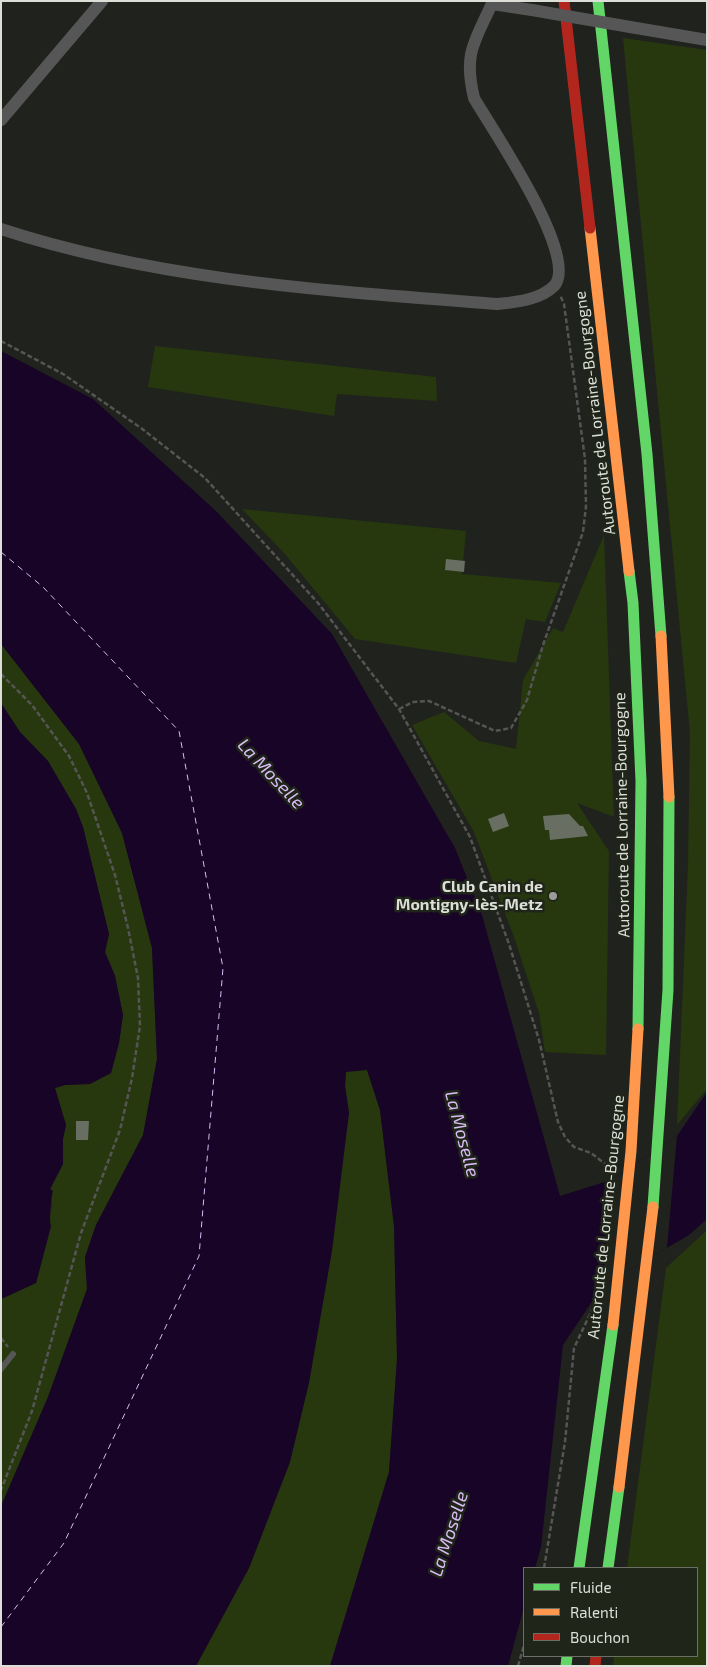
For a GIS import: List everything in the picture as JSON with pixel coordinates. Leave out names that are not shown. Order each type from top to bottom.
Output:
[{"type":"highway","name":"Autoroute de Lorraine-Bourgogne","points":[[564,1],[633,602],[641,781],[639,1016],[632,1151],[619,1281],[579,1567]]},
{"type":"highway","points":[[598,1],[657,549],[665,672],[670,908],[660,1144],[648,1268],[608,1567]]},
{"type":"street","points":[[1,120],[102,1]]},
{"type":"street","points":[[1,230],[83,253],[197,273],[313,289],[497,304],[525,301],[555,285],[560,271],[555,244],[546,220],[474,98],[470,84],[470,54],[492,3],[707,40]]},
{"type":"lane","points":[[1,1369],[14,1354]]},
{"type":"path","points":[[399,709],[413,702],[430,701],[450,708],[494,731],[511,728],[527,700],[543,645],[581,539],[586,506],[585,458],[564,304],[555,285]]},
{"type":"path","points":[[1,341],[63,374],[141,428],[205,478],[318,603],[399,709],[470,837],[509,944],[536,1030],[558,1122],[565,1137],[574,1147],[591,1153],[614,1172]]},
{"type":"path","points":[[1,674],[38,712],[69,756],[87,793],[115,876],[128,928],[138,978],[140,1026],[132,1078],[120,1130],[81,1233],[32,1411],[1,1490]]},
{"type":"path","points":[[544,1567],[565,1442],[574,1348],[604,1287]]},
{"type":"path","points":[[518,1666],[523,1648]]},
{"type":"green space","points":[[623,38],[707,50],[707,1089],[677,1125],[688,865],[690,733]]},
{"type":"green space","points":[[155,346],[436,377],[437,401],[337,394],[334,416],[148,387]]},
{"type":"green space","points":[[242,509],[466,531],[462,574],[561,583],[545,622],[526,619],[516,663],[355,639],[284,553]]},
{"type":"green space","name":"Club Canin de Montigny-lès-Metz","points":[[604,535],[614,817],[577,803],[609,851],[606,1055],[545,1052],[539,1013],[514,937],[474,832],[412,725],[444,712],[479,741],[516,749],[523,680],[553,628],[563,632]]},
{"type":"green space","points":[[1,644],[79,744],[122,833],[152,948],[157,1059],[143,1135],[96,1225],[85,1257],[87,1289],[48,1397],[1,1506],[1,1299],[36,1283],[51,1226],[49,1221],[52,1205],[50,1190],[63,1164],[63,1139],[66,1125],[55,1088],[65,1085],[90,1084],[111,1073],[119,1043],[123,1015],[115,976],[105,952],[109,934],[83,827],[76,809],[48,761],[20,732],[1,703]]},
{"type":"green space","points":[[356,1069],[367,1070],[380,1110],[394,1226],[397,1359],[389,1472],[330,1666],[196,1666],[249,1568],[290,1462],[349,1113],[345,1086],[346,1072]]},
{"type":"green space","points":[[707,1230],[707,1666],[613,1666],[614,1657],[698,1657],[698,1567],[627,1567],[666,1268]]},
{"type":"water","name":"La Moselle","points":[[1,351],[93,399],[216,511],[332,634],[455,848],[482,915],[560,1196],[611,1180],[677,1136],[707,1092],[707,1219],[689,1235],[603,1285],[563,1345],[541,1547],[535,1567],[523,1567],[523,1611],[508,1666],[330,1666],[389,1472],[397,1359],[394,1226],[380,1110],[367,1070],[346,1072],[345,1086],[349,1113],[332,1251],[309,1383],[290,1462],[249,1568],[196,1666],[1,1666],[1,1506],[48,1397],[87,1289],[85,1257],[96,1225],[143,1135],[157,1059],[152,948],[122,833],[79,744],[1,644]]},
{"type":"water","points":[[1,703],[20,732],[48,761],[76,809],[83,827],[109,934],[105,952],[115,976],[123,1015],[119,1043],[111,1073],[90,1084],[65,1085],[55,1088],[66,1125],[63,1139],[63,1164],[50,1189],[53,1191],[50,1208],[51,1226],[36,1283],[1,1299]]},
{"type":"pier","points":[[677,1136],[667,1248],[603,1285],[611,1180]]},
{"type":"building","points":[[446,559],[465,561],[464,572],[445,570]]},
{"type":"building","points":[[504,813],[509,826],[493,832],[488,819]]},
{"type":"building","points":[[569,814],[580,826],[583,826],[588,836],[550,840],[549,830],[545,830],[543,816]]},
{"type":"building","points":[[76,1121],[89,1121],[88,1140],[76,1140]]},
{"type":"ferry route","points":[[1,552],[43,587],[179,731],[223,968],[199,1256],[64,1543],[1,1627]]},
{"type":"traffic: fast","points":[[598,1],[647,454],[661,636]]},
{"type":"traffic: fast","points":[[629,571],[633,603],[641,781],[638,1029]]},
{"type":"traffic: fast","points":[[653,1207],[668,990],[669,797]]},
{"type":"traffic: fast","points":[[579,1567],[613,1325]]},
{"type":"traffic: fast","points":[[608,1567],[619,1487]]},
{"type":"traffic: fast","points":[[566,1666],[567,1657]]},
{"type":"traffic: slow","points":[[590,228],[629,571]]},
{"type":"traffic: slow","points":[[661,636],[669,797]]},
{"type":"traffic: slow","points":[[613,1325],[631,1151],[638,1029]]},
{"type":"traffic: slow","points":[[619,1487],[653,1207]]},
{"type":"traffic: jam","points":[[564,1],[590,228]]},
{"type":"traffic: jam","points":[[595,1666],[596,1657]]},
{"type":"place","name":"Club Canin de Montigny-lès-Metz","points":[[553,896]]}]
